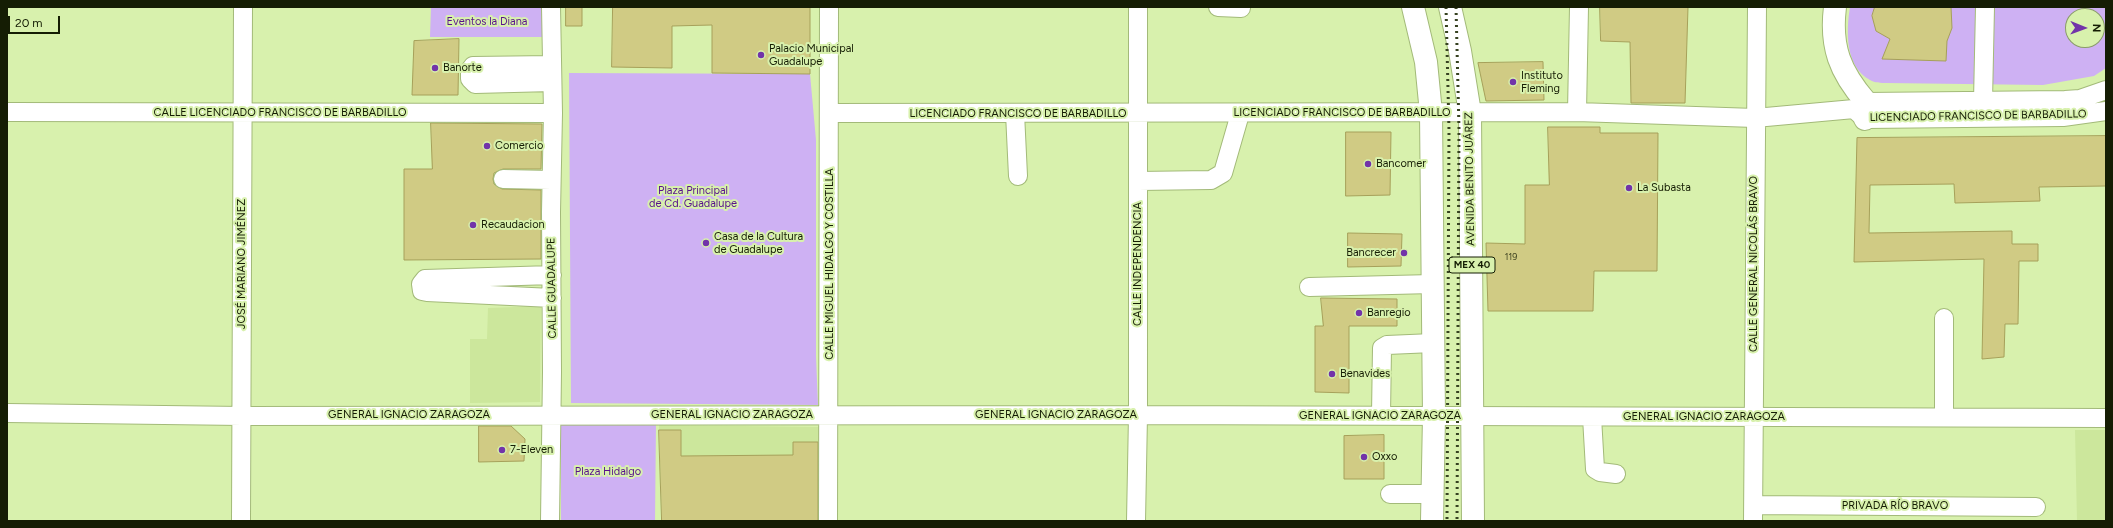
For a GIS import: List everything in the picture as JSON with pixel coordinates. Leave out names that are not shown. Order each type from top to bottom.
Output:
[{"type":"main road","name":"MEX 40","points":[[1413,7],[1426,62],[1431,113],[1434,416],[1432,521]]},
{"type":"main road","name":"AVENIDA BENITO JUÁREZ","points":[[1450,7],[1460,51],[1470,113],[1473,521]]},
{"type":"main road","points":[[1835,7],[1834,32],[1839,60],[1862,110]]},
{"type":"street","name":"JOSÉ MARIANO JIMÉNEZ","points":[[241,521],[243,7]]},
{"type":"street","name":"CALLE GUADALUPE","points":[[550,521],[552,298],[551,180],[553,113],[551,7]]},
{"type":"street","name":"CALLE MIGUEL HIDALGO Y COSTILLA","points":[[828,521],[830,7]]},
{"type":"street","name":"CALLE INDEPENDENCIA","points":[[1136,521],[1138,415],[1138,7]]},
{"type":"street","points":[[1218,7],[1240,8]]},
{"type":"street","points":[[1577,112],[1579,7]]},
{"type":"street","name":"CALLE GENERAL NICOLÁS BRAVO","points":[[1753,513],[1757,7]]},
{"type":"street","points":[[1983,101],[1985,7]]},
{"type":"street","name":"LICENCIADO FRANCISCO DE BARBADILLO","points":[[830,113],[1240,114],[1577,112],[1755,118],[1983,101],[2080,99],[2106,90]]},
{"type":"street","name":"LICENCIADO FRANCISCO DE BARBADILLO","points":[[1862,110],[2063,117],[2106,111]]},
{"type":"street","name":"CALLE LICENCIADO FRANCISCO DE BARBADILLO","points":[[7,112],[553,113]]},
{"type":"street","points":[[1015,114],[1018,176]]},
{"type":"street","points":[[1138,181],[1211,180],[1223,173],[1240,114]]},
{"type":"street","points":[[504,179],[551,180]]},
{"type":"street","points":[[552,275],[425,279],[421,284],[422,291],[427,292],[552,298]]},
{"type":"street","points":[[1309,287],[1433,284]]},
{"type":"street","points":[[1944,318],[1944,418]]},
{"type":"street","points":[[1381,416],[1380,353],[1382,348],[1387,345],[1433,343]]},
{"type":"street","name":"GENERAL IGNACIO ZARAGOZA","points":[[7,413],[242,416],[1138,415],[2106,418]]},
{"type":"street","points":[[1592,417],[1595,469],[1600,472],[1616,474]]},
{"type":"street","points":[[1390,494],[1432,494]]},
{"type":"street","name":"PRIVADA RÍO BRAVO","points":[[1753,513],[2036,507]]},
{"type":"shaded area","points":[[541,306],[540,402],[470,403],[470,339],[487,339],[488,308]]},
{"type":"shaded area","points":[[659,425],[820,427],[821,521],[662,521]]},
{"type":"shaded area","points":[[2075,430],[2106,430],[2106,521],[2077,521]]},
{"type":"green space","name":"Eventos la Diana","points":[[431,7],[544,7],[544,37],[430,37]]},
{"type":"green space","points":[[1850,7],[2106,7],[2106,68],[2094,76],[2043,85],[1876,82],[1870,80],[1862,74],[1856,66],[1849,48],[1848,27]]},
{"type":"green space","name":"Plaza Principal de Cd. Guadalupe","points":[[569,73],[810,74],[816,140],[816,356],[818,405],[571,403]]},
{"type":"green space","name":"Plaza Hidalgo","points":[[561,422],[656,423],[655,521],[561,521]]},
{"type":"building","points":[[566,7],[582,7],[582,26],[566,26]]},
{"type":"building","name":"Palacio Municipal Guadalupe","points":[[613,7],[810,7],[810,74],[712,73],[712,25],[672,26],[672,68],[612,67]]},
{"type":"building","points":[[1600,7],[1688,7],[1685,103],[1631,103],[1630,42],[1601,41]]},
{"type":"building","points":[[1875,7],[1951,7],[1952,28],[1947,41],[1946,61],[1882,59],[1890,39],[1876,31],[1872,16]]},
{"type":"building","name":"Banorte","points":[[459,39],[458,95],[412,95],[414,41]]},
{"type":"building","name":"Instituto Fleming","points":[[1543,62],[1544,100],[1486,101],[1478,63]]},
{"type":"building","name":"Recaudacion","points":[[431,123],[542,124],[541,169],[503,169],[494,173],[493,179],[494,184],[502,189],[541,190],[541,259],[404,260],[404,169],[432,169]]},
{"type":"building","points":[[1548,127],[1600,127],[1600,133],[1658,133],[1657,271],[1594,271],[1593,311],[1488,311],[1486,243],[1525,244],[1525,185],[1549,185]]},
{"type":"building","name":"Bancomer","points":[[1346,132],[1391,132],[1390,195],[1346,196]]},
{"type":"building","points":[[2106,136],[2106,186],[2039,187],[2040,201],[1955,203],[1954,184],[1870,185],[1869,233],[2012,231],[2012,244],[2038,244],[2038,261],[2019,261],[2018,324],[2005,324],[2004,357],[1982,359],[1984,259],[1854,262],[1857,138]]},
{"type":"building","points":[[1348,233],[1402,234],[1401,266],[1348,267]]},
{"type":"building","points":[[1321,298],[1397,299],[1397,326],[1349,326],[1349,393],[1315,392],[1315,326],[1323,326]]},
{"type":"building","name":"7-Eleven","points":[[479,426],[511,426],[525,439],[524,461],[479,462]]},
{"type":"building","points":[[659,430],[681,430],[681,456],[793,455],[793,442],[818,442],[818,521],[662,521]]},
{"type":"building","name":"Oxxo","points":[[1384,435],[1384,479],[1344,479],[1344,436]]},
{"type":"railway","points":[[1446,7],[1449,130],[1447,521]]},
{"type":"railway","points":[[1456,7],[1459,129],[1457,521]]},
{"type":"place","name":"Palacio Municipal Guadalupe","points":[[761,55]]},
{"type":"place","name":"Banorte","points":[[435,68]]},
{"type":"place","name":"Instituto Fleming","points":[[1513,82]]},
{"type":"place","name":"Comercio","points":[[487,146]]},
{"type":"place","name":"Bancomer","points":[[1368,164]]},
{"type":"place","name":"La Subasta","points":[[1629,188]]},
{"type":"place","name":"Recaudacion","points":[[473,225]]},
{"type":"place","name":"Casa de la Cultura de Guadalupe","points":[[706,243]]},
{"type":"place","name":"Bancrecer","points":[[1404,253]]},
{"type":"place","name":"Banregio","points":[[1359,313]]},
{"type":"place","name":"Benavides","points":[[1332,374]]},
{"type":"place","name":"7-Eleven","points":[[502,450]]},
{"type":"place","name":"Oxxo","points":[[1364,457]]}]
